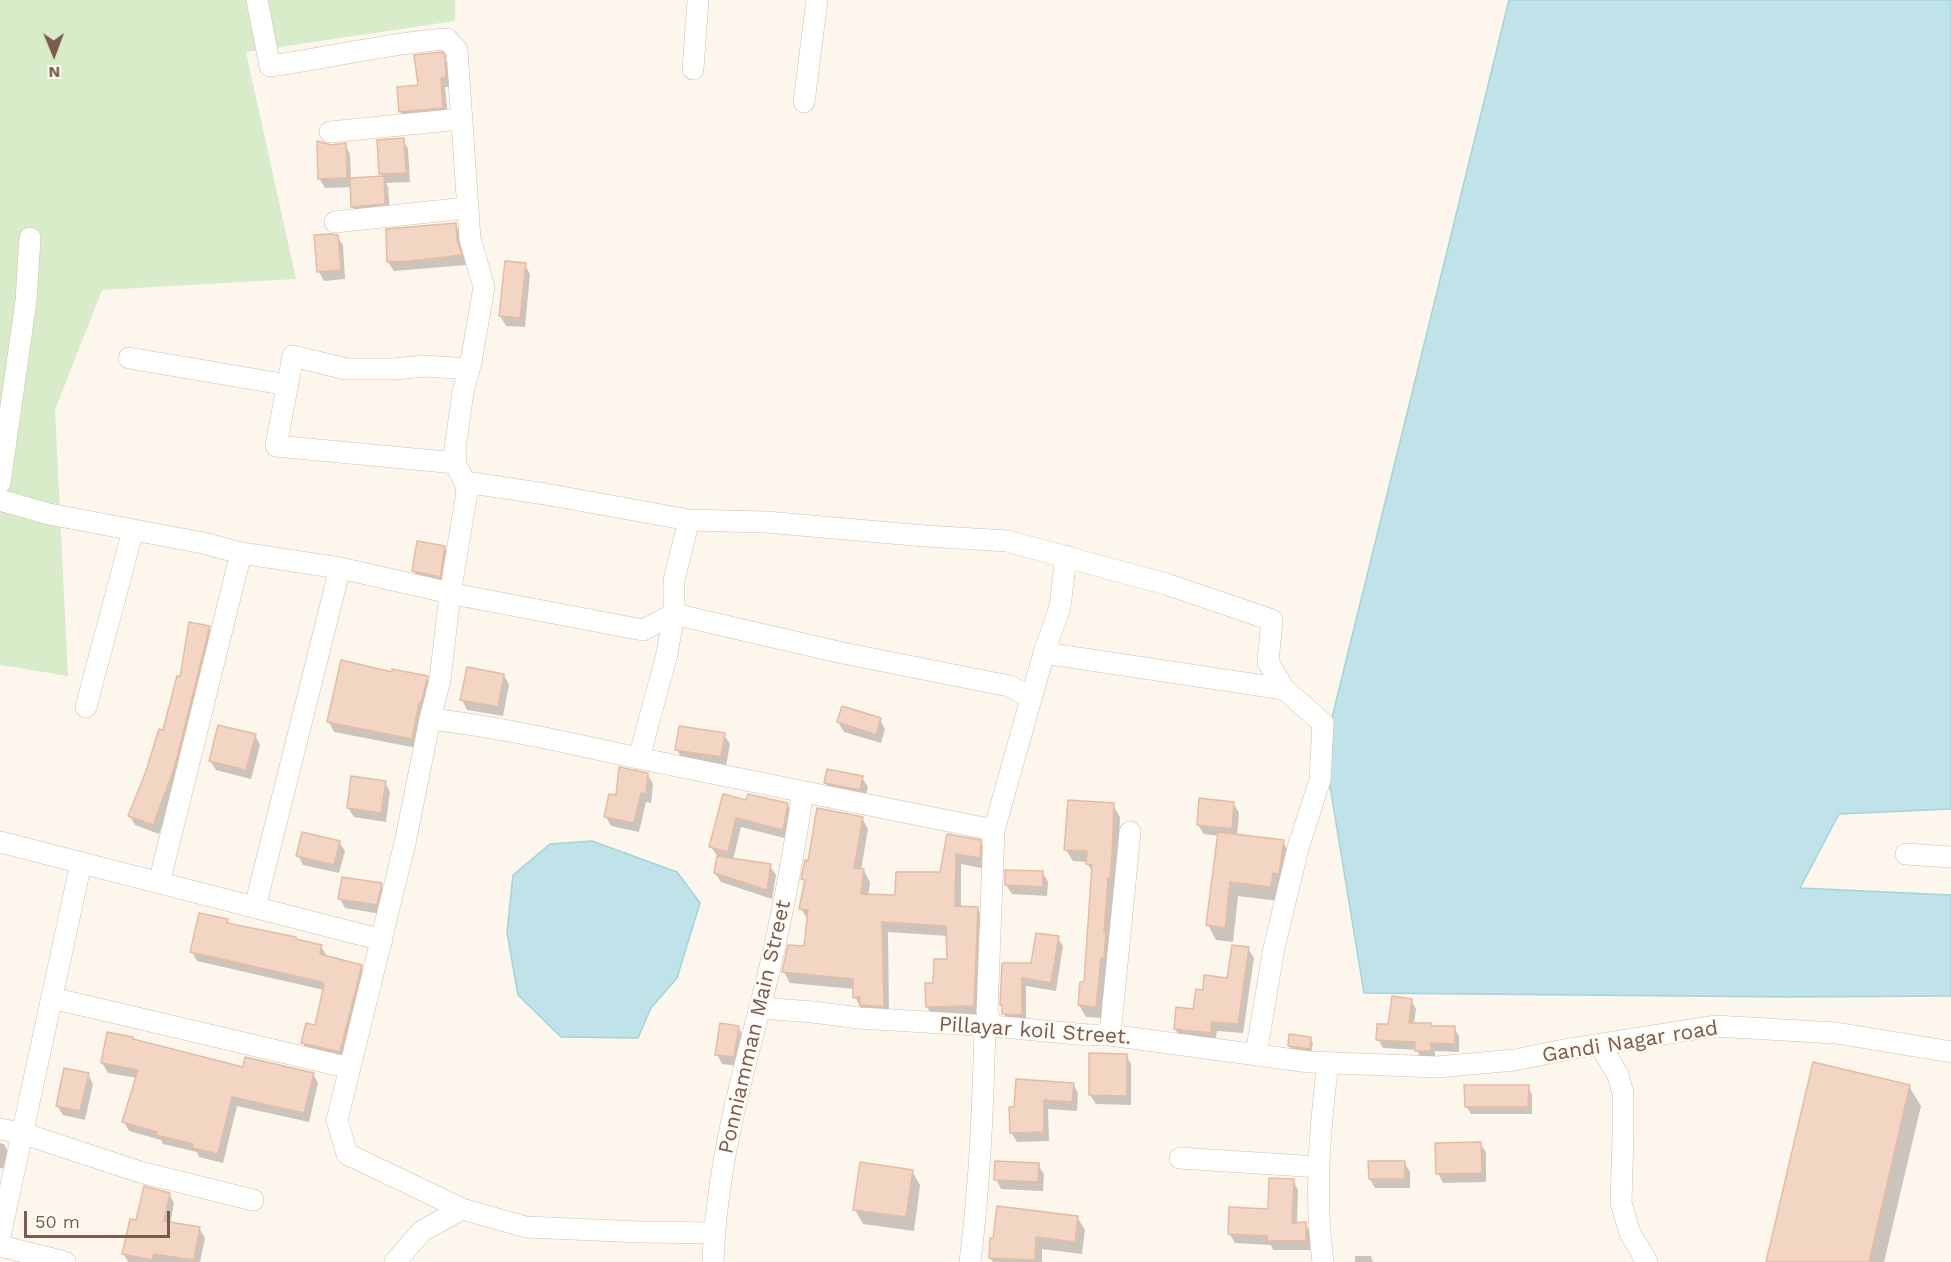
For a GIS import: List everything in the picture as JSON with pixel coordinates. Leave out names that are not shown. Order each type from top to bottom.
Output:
[{"type":"street","points":[[257,0],[270,66],[416,41],[447,39],[457,50],[466,208],[470,239],[484,287],[463,392],[456,448],[460,473],[467,492],[450,594],[440,680],[405,843],[336,1120],[347,1154],[462,1209],[526,1227],[641,1233],[714,1233]]},
{"type":"street","points":[[693,69],[698,0]]},
{"type":"street","points":[[804,102],[817,0]]},
{"type":"street","points":[[330,132],[460,119]]},
{"type":"street","points":[[335,222],[466,208]]},
{"type":"street","points":[[0,483],[26,301],[30,238]]},
{"type":"street","points":[[469,369],[424,366],[394,369],[346,369],[293,356],[276,446],[460,473],[545,494],[689,520],[766,522],[1007,541],[1166,584],[1272,620],[1268,662],[1284,689],[1323,723],[1320,780],[1298,848],[1274,948],[1256,1054]]},
{"type":"street","points":[[129,358],[288,386]]},
{"type":"street","points":[[0,500],[49,513],[203,543],[241,553],[340,568],[450,594],[643,630],[674,614],[837,652],[1009,686],[1031,697]]},
{"type":"street","points":[[639,758],[667,654],[674,614],[674,580],[689,520]]},
{"type":"street","points":[[86,707],[133,530]]},
{"type":"street","points":[[159,883],[241,553]]},
{"type":"street","points":[[970,1262],[976,1215],[988,1025],[994,830],[1044,653],[1060,607],[1066,556]]},
{"type":"street","points":[[255,907],[340,568]]},
{"type":"street","points":[[1044,653],[1284,689]]},
{"type":"street","points":[[430,719],[529,734],[994,830]]},
{"type":"street","name":"Ponniamman Main Street","points":[[713,1262],[720,1173],[791,873],[803,792]]},
{"type":"street","points":[[1110,1035],[1130,832]]},
{"type":"street","points":[[0,842],[382,940]]},
{"type":"street","points":[[1906,854],[1951,857]]},
{"type":"street","points":[[0,1236],[81,863]]},
{"type":"street","points":[[52,998],[350,1068]]},
{"type":"street","name":"Pillayar koil Street.","points":[[760,1008],[859,1018],[1110,1035],[1319,1063]]},
{"type":"street","name":"Gandi Nagar road","points":[[1319,1063],[1437,1067],[1515,1060],[1715,1026],[1836,1033],[1951,1052]]},
{"type":"street","points":[[1600,1045],[1618,1075],[1623,1093],[1621,1203],[1630,1233],[1647,1262]]},
{"type":"street","points":[[1319,1063],[1319,1167],[1323,1262]]},
{"type":"street","points":[[0,1129],[22,1133],[140,1172],[253,1200]]},
{"type":"street","points":[[1180,1158],[1319,1167]]},
{"type":"street","points":[[395,1262],[422,1231],[462,1209]]},
{"type":"street","points":[[0,1245],[65,1262]]},
{"type":"green space","points":[[0,0],[455,0],[455,21],[246,52],[296,279],[102,290],[55,410],[68,676],[0,665]]},
{"type":"water","points":[[1509,0],[1951,0],[1951,809],[1839,814],[1800,888],[1951,895],[1951,996],[1788,997],[1364,993],[1324,750]]},
{"type":"water","points":[[592,841],[677,872],[700,903],[677,978],[651,1008],[638,1038],[561,1037],[518,995],[507,932],[513,875],[550,844]]},
{"type":"building","points":[[442,52],[445,55],[446,78],[441,78],[443,108],[399,112],[397,87],[418,85],[414,55]]},
{"type":"building","points":[[404,138],[406,173],[379,174],[377,140]]},
{"type":"building","points":[[317,141],[331,145],[346,143],[347,178],[318,179]]},
{"type":"building","points":[[384,176],[385,204],[351,207],[350,178]]},
{"type":"building","points":[[456,223],[457,240],[462,255],[387,262],[386,229]]},
{"type":"building","points":[[314,235],[338,235],[341,270],[317,272]]},
{"type":"building","points":[[505,261],[526,263],[520,318],[499,316]]},
{"type":"building","points":[[417,541],[445,546],[440,577],[412,571]]},
{"type":"building","points":[[189,622],[210,626],[178,754],[153,825],[128,816],[146,771],[159,729],[163,730],[177,676],[180,677]]},
{"type":"building","points":[[341,660],[392,672],[392,669],[428,676],[421,703],[419,703],[412,739],[327,722]]},
{"type":"building","points":[[467,667],[504,674],[498,707],[460,700]]},
{"type":"building","points":[[842,706],[881,718],[876,735],[837,722]]},
{"type":"building","points":[[218,725],[256,734],[246,770],[209,761]]},
{"type":"building","points":[[679,726],[725,733],[721,757],[675,750]]},
{"type":"building","points":[[619,767],[648,773],[646,794],[641,793],[634,823],[604,817],[609,794],[616,795]]},
{"type":"building","points":[[827,769],[863,776],[860,790],[824,783]]},
{"type":"building","points":[[351,776],[386,781],[381,813],[347,808]]},
{"type":"building","points":[[723,794],[746,800],[748,794],[788,803],[783,830],[736,818],[728,852],[709,847]]},
{"type":"building","points":[[1199,798],[1234,802],[1232,829],[1197,825]]},
{"type":"building","points":[[1068,800],[1114,803],[1104,958],[1101,958],[1096,1007],[1078,1005],[1080,982],[1084,982],[1092,865],[1086,864],[1087,851],[1064,850]]},
{"type":"building","points":[[817,808],[863,817],[854,868],[864,869],[861,894],[895,895],[896,872],[940,872],[947,834],[981,840],[980,858],[956,854],[955,906],[978,907],[974,1006],[926,1007],[925,983],[933,983],[934,959],[947,959],[946,926],[882,922],[884,1007],[860,1005],[860,997],[853,998],[853,979],[782,972],[788,945],[804,946],[808,910],[799,909],[805,880],[801,879],[805,860],[808,861]]},
{"type":"building","points":[[302,832],[340,841],[334,865],[296,856]]},
{"type":"building","points":[[1218,832],[1284,840],[1279,874],[1273,873],[1271,887],[1230,882],[1225,928],[1206,925]]},
{"type":"building","points":[[717,856],[771,864],[767,890],[714,873]]},
{"type":"building","points":[[1005,870],[1043,871],[1043,887],[1005,885]]},
{"type":"building","points":[[342,877],[382,883],[377,905],[338,899]]},
{"type":"building","points":[[199,913],[228,919],[227,923],[296,937],[296,939],[322,945],[320,954],[362,965],[340,1052],[301,1043],[306,1023],[315,1025],[324,985],[322,982],[190,952]]},
{"type":"building","points":[[1036,933],[1059,936],[1051,983],[1022,978],[1022,1015],[1002,1014],[1002,1005],[1000,1005],[1002,963],[1031,963]]},
{"type":"building","points":[[1232,945],[1249,947],[1238,1024],[1212,1022],[1211,1033],[1174,1029],[1176,1007],[1193,1009],[1196,989],[1203,990],[1204,975],[1227,978]]},
{"type":"building","points":[[1392,996],[1412,999],[1409,1023],[1455,1026],[1455,1044],[1431,1043],[1431,1051],[1415,1051],[1415,1042],[1376,1040],[1377,1024],[1388,1024]]},
{"type":"building","points":[[720,1023],[739,1026],[734,1057],[715,1055]]},
{"type":"building","points":[[107,1032],[243,1067],[245,1057],[314,1073],[304,1113],[232,1097],[218,1154],[192,1148],[193,1144],[156,1135],[157,1132],[122,1122],[138,1070],[101,1063]]},
{"type":"building","points":[[1289,1034],[1311,1037],[1310,1049],[1288,1046]]},
{"type":"building","points":[[1089,1053],[1127,1054],[1127,1096],[1089,1095]]},
{"type":"building","points":[[1813,1062],[1910,1085],[1869,1262],[1766,1262]]},
{"type":"building","points":[[64,1068],[89,1073],[80,1111],[56,1106]]},
{"type":"building","points":[[1016,1079],[1074,1083],[1072,1102],[1044,1100],[1044,1132],[1010,1133],[1009,1107],[1014,1107]]},
{"type":"building","points":[[1464,1085],[1529,1085],[1528,1107],[1465,1107]]},
{"type":"building","points":[[1481,1142],[1482,1173],[1436,1174],[1435,1143]]},
{"type":"building","points":[[995,1161],[1039,1163],[1038,1182],[994,1180]]},
{"type":"building","points":[[1368,1161],[1405,1161],[1405,1179],[1369,1179]]},
{"type":"building","points":[[860,1162],[913,1170],[906,1217],[853,1210]]},
{"type":"building","points":[[1269,1178],[1294,1179],[1292,1223],[1306,1222],[1306,1241],[1267,1241],[1267,1236],[1228,1234],[1229,1207],[1268,1209]]},
{"type":"building","points":[[144,1186],[170,1193],[164,1221],[200,1227],[194,1260],[154,1254],[152,1260],[122,1254],[130,1219],[136,1220]]},
{"type":"building","points":[[997,1206],[1078,1216],[1075,1242],[1036,1237],[1035,1260],[989,1258],[990,1238],[993,1238]]}]
